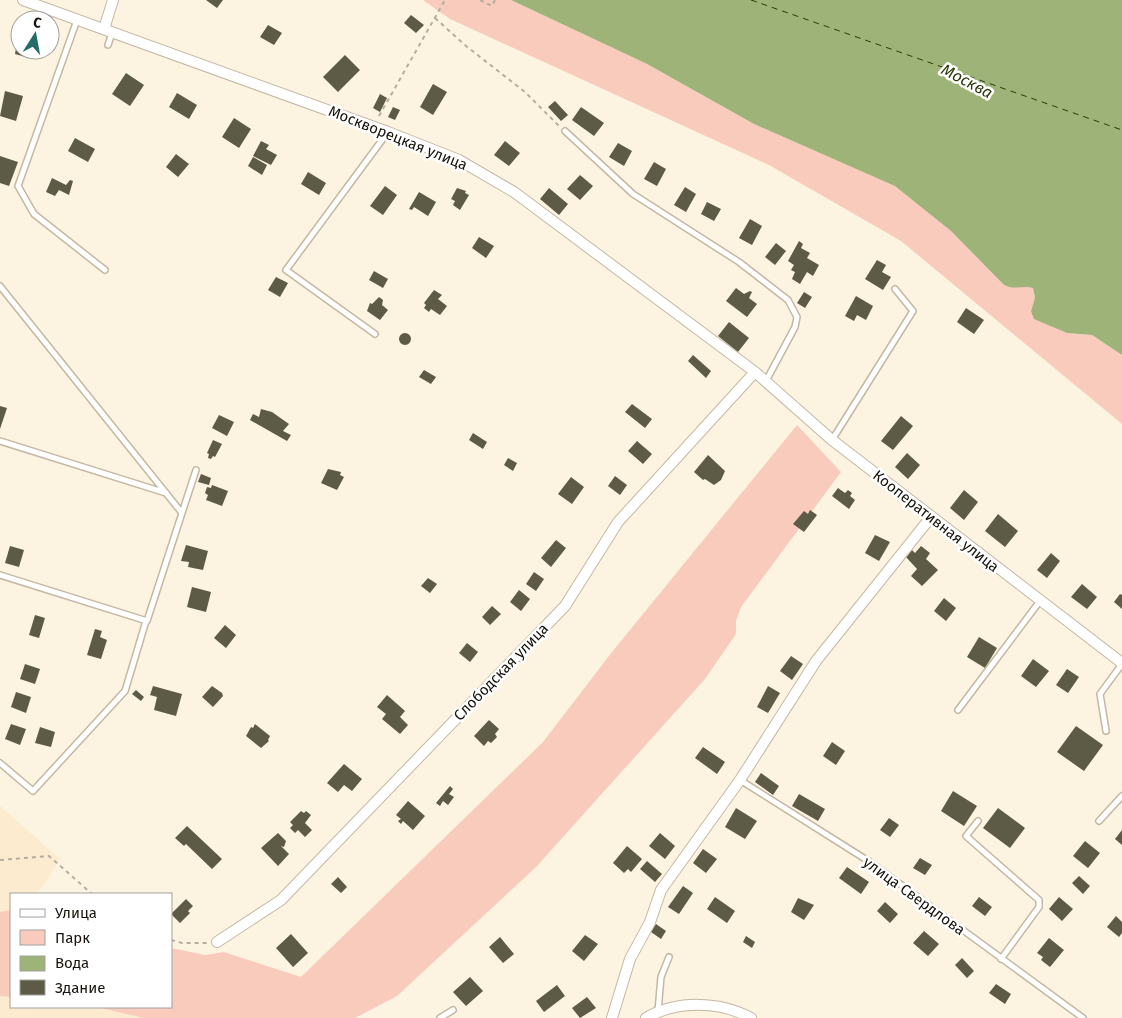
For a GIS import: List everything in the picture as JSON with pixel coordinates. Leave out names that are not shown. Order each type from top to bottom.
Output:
[{"type":"street","name":"Москворецкая улица","points":[[23,0],[388,132],[459,160],[514,192],[755,372]]},
{"type":"street","points":[[108,31],[113,0]]},
{"type":"street","name":"Кооперативная улица","points":[[755,372],[832,440],[1122,664]]},
{"type":"street","name":"Слободская улица","points":[[217,942],[281,900],[565,606],[618,522],[755,372]]},
{"type":"street","points":[[612,1018],[630,959],[650,922],[661,890],[740,780],[816,661],[931,517]]},
{"type":"street","points":[[646,1018],[658,1011],[702,1004],[739,1012],[751,1018]]},
{"type":"lane","points":[[77,20],[18,186],[34,214],[105,270]]},
{"type":"lane","points":[[108,31],[108,45]]},
{"type":"lane","points":[[565,130],[633,194],[739,262],[788,300],[797,317],[796,327],[766,381]]},
{"type":"lane","points":[[375,334],[286,270],[388,132]]},
{"type":"lane","points":[[0,286],[182,513]]},
{"type":"lane","points":[[832,440],[912,311],[895,289]]},
{"type":"lane","points":[[0,441],[166,494]]},
{"type":"lane","points":[[0,763],[33,791],[124,691],[196,470]]},
{"type":"lane","points":[[0,574],[146,621]]},
{"type":"lane","points":[[958,710],[1040,601]]},
{"type":"lane","points":[[1106,731],[1100,694],[1122,664]]},
{"type":"lane","name":"улица Свердлова","points":[[740,780],[870,862],[1083,1018]]},
{"type":"lane","points":[[1099,821],[1122,796]]},
{"type":"lane","points":[[978,821],[966,836],[1039,900],[1039,907],[1001,959]]},
{"type":"lane","points":[[658,1011],[660,977],[669,957]]},
{"type":"lane","points":[[440,1018],[453,1010]]},
{"type":"path","points":[[373,127],[445,0]]},
{"type":"path","points":[[480,0],[492,6],[495,0]]},
{"type":"path","points":[[435,18],[466,46],[525,92],[565,130]]},
{"type":"path","points":[[0,860],[49,856],[91,893]]},
{"type":"path","points":[[172,940],[182,943],[217,942]]},
{"type":"shaded area","points":[[0,806],[60,859],[45,883],[36,893],[10,893],[10,911],[0,912]]},
{"type":"shaded area","points":[[0,996],[10,997],[10,1008],[100,1008],[144,1018],[0,1018]]},
{"type":"green space","points":[[423,0],[511,0],[647,64],[754,124],[896,186],[951,231],[1003,284],[1033,288],[1035,298],[1031,311],[1067,333],[1092,335],[1122,355],[1122,424],[901,241],[769,165],[450,19]]},
{"type":"green space","points":[[797,425],[841,472],[741,607],[736,621],[736,634],[705,679],[536,867],[397,996],[355,1018],[144,1018],[100,1008],[172,1008],[172,948],[205,955],[224,952],[301,977],[543,742],[612,652]]},
{"type":"green space","points":[[10,910],[10,997],[0,996],[0,912]]},
{"type":"water","name":"Москва","points":[[511,0],[1122,0],[1122,355],[1092,335],[1067,333],[1034,319],[1031,311],[1035,298],[1033,288],[1014,288],[1003,284],[951,231],[895,186],[754,124],[647,64]]},
{"type":"building","points":[[206,0],[223,0],[217,8]]},
{"type":"building","points":[[411,15],[424,25],[416,33],[404,23]]},
{"type":"building","points":[[268,25],[282,33],[274,45],[260,37]]},
{"type":"building","points":[[345,55],[360,70],[338,92],[323,77]]},
{"type":"building","points":[[126,73],[144,85],[130,106],[112,94]]},
{"type":"building","points":[[433,84],[447,92],[433,115],[420,107]]},
{"type":"building","points":[[5,91],[23,96],[16,121],[0,116]]},
{"type":"building","points":[[177,93],[197,105],[189,119],[169,107]]},
{"type":"building","points":[[380,94],[387,98],[380,112],[373,108]]},
{"type":"building","points":[[555,101],[568,115],[561,121],[548,107]]},
{"type":"building","points":[[393,107],[400,110],[395,120],[388,117]]},
{"type":"building","points":[[581,107],[604,123],[594,136],[572,120]]},
{"type":"building","points":[[234,118],[251,129],[239,148],[222,137]]},
{"type":"building","points":[[75,138],[95,149],[88,162],[68,151]]},
{"type":"building","points":[[261,141],[269,145],[266,149],[277,155],[271,165],[253,156]]},
{"type":"building","points":[[505,141],[520,153],[509,166],[494,155]]},
{"type":"building","points":[[618,143],[632,151],[624,166],[609,157]]},
{"type":"building","points":[[176,154],[189,164],[178,177],[166,167]]},
{"type":"building","points":[[0,156],[18,162],[9,186],[0,183]]},
{"type":"building","points":[[253,157],[267,165],[262,175],[248,166]]},
{"type":"building","points":[[654,162],[666,169],[657,186],[644,179]]},
{"type":"building","points":[[308,172],[326,183],[319,195],[301,184]]},
{"type":"building","points":[[580,175],[593,186],[580,200],[567,189]]},
{"type":"building","points":[[52,178],[66,185],[70,180],[73,181],[69,195],[59,190],[55,196],[46,192]]},
{"type":"building","points":[[385,186],[397,195],[383,215],[370,206]]},
{"type":"building","points":[[685,187],[696,194],[686,212],[674,205]]},
{"type":"building","points":[[457,188],[466,191],[465,193],[469,195],[460,210],[453,205],[455,201],[451,199]]},
{"type":"building","points":[[549,188],[568,204],[559,215],[540,199]]},
{"type":"building","points":[[419,192],[436,202],[428,216],[414,207],[412,210],[409,209]]},
{"type":"building","points":[[707,202],[721,209],[714,221],[701,214]]},
{"type":"building","points":[[750,219],[762,226],[752,245],[739,238]]},
{"type":"building","points":[[479,237],[494,246],[486,258],[472,248]]},
{"type":"building","points":[[799,241],[803,244],[801,248],[810,253],[807,258],[819,265],[813,276],[807,272],[800,284],[792,279],[795,272],[791,270],[794,265],[788,261]]},
{"type":"building","points":[[776,243],[786,251],[775,265],[765,257]]},
{"type":"building","points":[[877,260],[886,265],[882,272],[891,277],[883,290],[865,279]]},
{"type":"building","points":[[374,271],[388,279],[383,288],[369,280]]},
{"type":"building","points":[[276,277],[288,283],[280,297],[268,290]]},
{"type":"building","points":[[736,288],[744,294],[752,292],[749,298],[757,304],[747,317],[726,301]]},
{"type":"building","points":[[434,290],[442,295],[438,299],[447,306],[440,315],[431,309],[429,312],[424,308],[426,305],[424,303]]},
{"type":"building","points":[[804,292],[812,297],[805,308],[797,303]]},
{"type":"building","points":[[856,296],[873,306],[866,320],[857,315],[854,321],[845,316]]},
{"type":"building","points":[[379,297],[383,300],[382,305],[388,310],[380,320],[367,311],[370,303],[372,304]]},
{"type":"building","points":[[966,308],[984,320],[974,334],[957,322]]},
{"type":"building","points":[[729,322],[749,338],[738,352],[718,336]]},
{"type":"building","points":[[403,333],[407,333],[411,339],[407,345],[403,345],[399,341],[399,337]]},
{"type":"building","points":[[693,355],[711,371],[706,378],[688,361]]},
{"type":"building","points":[[424,370],[436,377],[431,384],[419,377]]},
{"type":"building","points":[[632,404],[652,419],[645,428],[625,412]]},
{"type":"building","points":[[0,406],[7,408],[0,429]]},
{"type":"building","points":[[261,409],[272,412],[289,424],[283,431],[291,435],[287,441],[250,420],[253,414],[259,417]]},
{"type":"building","points":[[219,415],[234,422],[227,436],[212,428]]},
{"type":"building","points":[[901,416],[913,426],[893,450],[881,441]]},
{"type":"building","points":[[473,433],[487,442],[483,449],[469,440]]},
{"type":"building","points":[[213,440],[222,444],[215,457],[213,456],[211,459],[208,458],[209,454],[207,453]]},
{"type":"building","points":[[637,441],[652,454],[643,464],[628,451]]},
{"type":"building","points":[[907,453],[920,465],[908,479],[895,467]]},
{"type":"building","points":[[708,455],[725,471],[721,480],[714,485],[705,479],[703,480],[694,472]]},
{"type":"building","points":[[508,458],[517,463],[513,471],[504,465]]},
{"type":"building","points":[[328,469],[341,472],[340,475],[344,477],[337,490],[321,483]]},
{"type":"building","points":[[201,474],[211,478],[209,485],[198,482]]},
{"type":"building","points":[[615,476],[627,485],[620,495],[608,486]]},
{"type":"building","points":[[571,477],[584,487],[572,504],[558,494]]},
{"type":"building","points":[[212,485],[228,491],[222,506],[206,500],[208,495],[205,493],[207,487],[211,488]]},
{"type":"building","points":[[838,488],[845,493],[848,490],[852,493],[850,496],[855,500],[849,509],[832,496]]},
{"type":"building","points":[[964,490],[978,502],[964,520],[950,508]]},
{"type":"building","points":[[810,510],[817,515],[804,532],[793,524],[804,511],[808,514]]},
{"type":"building","points":[[998,514],[1018,531],[1005,547],[985,531]]},
{"type":"building","points":[[875,535],[890,542],[879,561],[865,553]]},
{"type":"building","points":[[556,540],[566,548],[551,567],[541,558]]},
{"type":"building","points":[[186,545],[208,551],[203,570],[188,567],[189,562],[181,561]]},
{"type":"building","points":[[10,546],[24,550],[19,567],[5,563]]},
{"type":"building","points":[[921,546],[930,553],[926,559],[938,570],[922,586],[911,576],[917,569],[906,557],[912,550],[915,553]]},
{"type":"building","points":[[1051,553],[1060,561],[1047,578],[1037,570]]},
{"type":"building","points":[[534,572],[544,579],[536,591],[526,584]]},
{"type":"building","points":[[428,578],[437,584],[430,593],[421,586]]},
{"type":"building","points":[[1082,584],[1097,597],[1087,609],[1071,597]]},
{"type":"building","points":[[192,587],[211,592],[206,612],[187,607]]},
{"type":"building","points":[[519,590],[530,599],[521,611],[510,602]]},
{"type":"building","points":[[1120,594],[1122,595],[1122,609],[1114,602]]},
{"type":"building","points":[[944,598],[956,608],[946,621],[934,611]]},
{"type":"building","points":[[492,606],[501,614],[490,625],[482,617]]},
{"type":"building","points":[[35,615],[45,618],[39,638],[29,635]]},
{"type":"building","points":[[225,625],[236,635],[226,648],[214,638]]},
{"type":"building","points":[[95,629],[102,631],[100,637],[107,640],[101,659],[87,655]]},
{"type":"building","points":[[979,637],[997,648],[985,668],[967,657]]},
{"type":"building","points":[[467,643],[478,652],[470,662],[459,653]]},
{"type":"building","points":[[791,656],[803,664],[792,680],[780,671]]},
{"type":"building","points":[[1033,659],[1049,671],[1036,687],[1021,676]]},
{"type":"building","points":[[25,664],[40,669],[35,684],[20,679]]},
{"type":"building","points":[[1067,669],[1079,677],[1068,693],[1056,685]]},
{"type":"building","points":[[153,686],[182,694],[176,716],[154,710],[157,697],[150,695]]},
{"type":"building","points":[[212,686],[222,693],[223,696],[213,707],[202,697]]},
{"type":"building","points":[[768,686],[780,693],[768,713],[757,707]]},
{"type":"building","points":[[136,690],[144,697],[141,701],[132,694]]},
{"type":"building","points":[[16,692],[31,697],[26,713],[11,707]]},
{"type":"building","points":[[387,695],[405,711],[400,717],[408,725],[400,734],[382,719],[386,714],[377,707]]},
{"type":"building","points":[[489,720],[499,729],[495,734],[497,737],[491,743],[488,741],[484,746],[474,736]]},
{"type":"building","points":[[11,724],[26,729],[20,745],[5,739]]},
{"type":"building","points":[[255,724],[270,736],[269,741],[261,748],[246,736]]},
{"type":"building","points":[[1076,726],[1103,745],[1084,771],[1057,752]]},
{"type":"building","points":[[40,727],[55,732],[51,747],[35,743]]},
{"type":"building","points":[[832,742],[845,751],[836,765],[823,756]]},
{"type":"building","points":[[703,747],[725,762],[717,774],[695,758]]},
{"type":"building","points":[[344,764],[362,779],[352,791],[344,785],[338,792],[327,783]]},
{"type":"building","points":[[761,773],[779,786],[773,795],[755,782]]},
{"type":"building","points":[[450,786],[453,789],[449,794],[454,797],[448,805],[443,801],[440,806],[436,803]]},
{"type":"building","points":[[953,791],[977,806],[964,826],[941,811]]},
{"type":"building","points":[[799,794],[825,809],[818,821],[792,806]]},
{"type":"building","points":[[408,801],[425,816],[413,830],[403,821],[401,824],[398,821],[401,819],[396,815]]},
{"type":"building","points":[[736,808],[757,821],[745,839],[725,827]]},
{"type":"building","points":[[998,808],[1025,828],[1010,848],[983,828]]},
{"type":"building","points":[[301,811],[304,813],[306,811],[311,815],[305,823],[312,830],[305,837],[298,830],[295,833],[290,828],[293,825],[290,822]]},
{"type":"building","points":[[889,818],[899,825],[890,837],[880,830]]},
{"type":"building","points":[[187,826],[222,859],[212,869],[186,844],[184,846],[175,838]]},
{"type":"building","points":[[1122,830],[1122,845],[1115,839]]},
{"type":"building","points":[[278,833],[286,841],[284,847],[281,846],[289,854],[278,866],[261,848]]},
{"type":"building","points":[[660,833],[675,846],[665,859],[649,846]]},
{"type":"building","points":[[1085,841],[1100,853],[1088,868],[1073,856]]},
{"type":"building","points":[[627,846],[642,859],[631,872],[628,869],[624,873],[613,863]]},
{"type":"building","points":[[703,849],[717,859],[706,873],[693,863]]},
{"type":"building","points":[[920,858],[932,865],[925,875],[913,868]]},
{"type":"building","points":[[647,861],[662,874],[655,882],[640,869]]},
{"type":"building","points":[[847,867],[869,882],[861,894],[839,878]]},
{"type":"building","points":[[1079,876],[1090,886],[1083,894],[1072,883]]},
{"type":"building","points":[[338,877],[347,887],[341,893],[331,884]]},
{"type":"building","points":[[683,886],[693,893],[679,914],[668,907]]},
{"type":"building","points":[[715,897],[735,911],[727,923],[707,909]]},
{"type":"building","points":[[979,897],[992,907],[985,916],[972,906]]},
{"type":"building","points":[[1059,897],[1073,909],[1062,921],[1049,909]]},
{"type":"building","points":[[798,898],[814,905],[804,920],[791,912]]},
{"type":"building","points":[[186,899],[193,906],[188,911],[190,913],[180,923],[172,913]]},
{"type":"building","points":[[885,902],[898,914],[890,923],[877,911]]},
{"type":"building","points":[[1116,916],[1122,922],[1122,933],[1119,937],[1107,927]]},
{"type":"building","points":[[656,924],[666,931],[661,939],[651,932]]},
{"type":"building","points":[[924,931],[939,944],[928,956],[913,943]]},
{"type":"building","points":[[291,934],[308,953],[293,967],[276,948]]},
{"type":"building","points":[[585,935],[598,944],[584,961],[572,951]]},
{"type":"building","points":[[746,936],[755,942],[752,948],[743,942]]},
{"type":"building","points":[[500,937],[514,954],[503,963],[489,947]]},
{"type":"building","points":[[1049,938],[1064,950],[1050,967],[1041,960],[1043,957],[1037,953]]},
{"type":"building","points":[[962,958],[974,971],[967,978],[955,965]]},
{"type":"building","points":[[470,977],[483,991],[466,1006],[453,992]]},
{"type":"building","points":[[996,984],[1011,994],[1005,1004],[989,993]]},
{"type":"building","points":[[557,985],[565,996],[544,1012],[536,1001]]},
{"type":"building","points":[[587,997],[596,1008],[580,1018],[572,1008]]},
{"type":"ferry route","points":[[751,0],[1122,130]]}]
